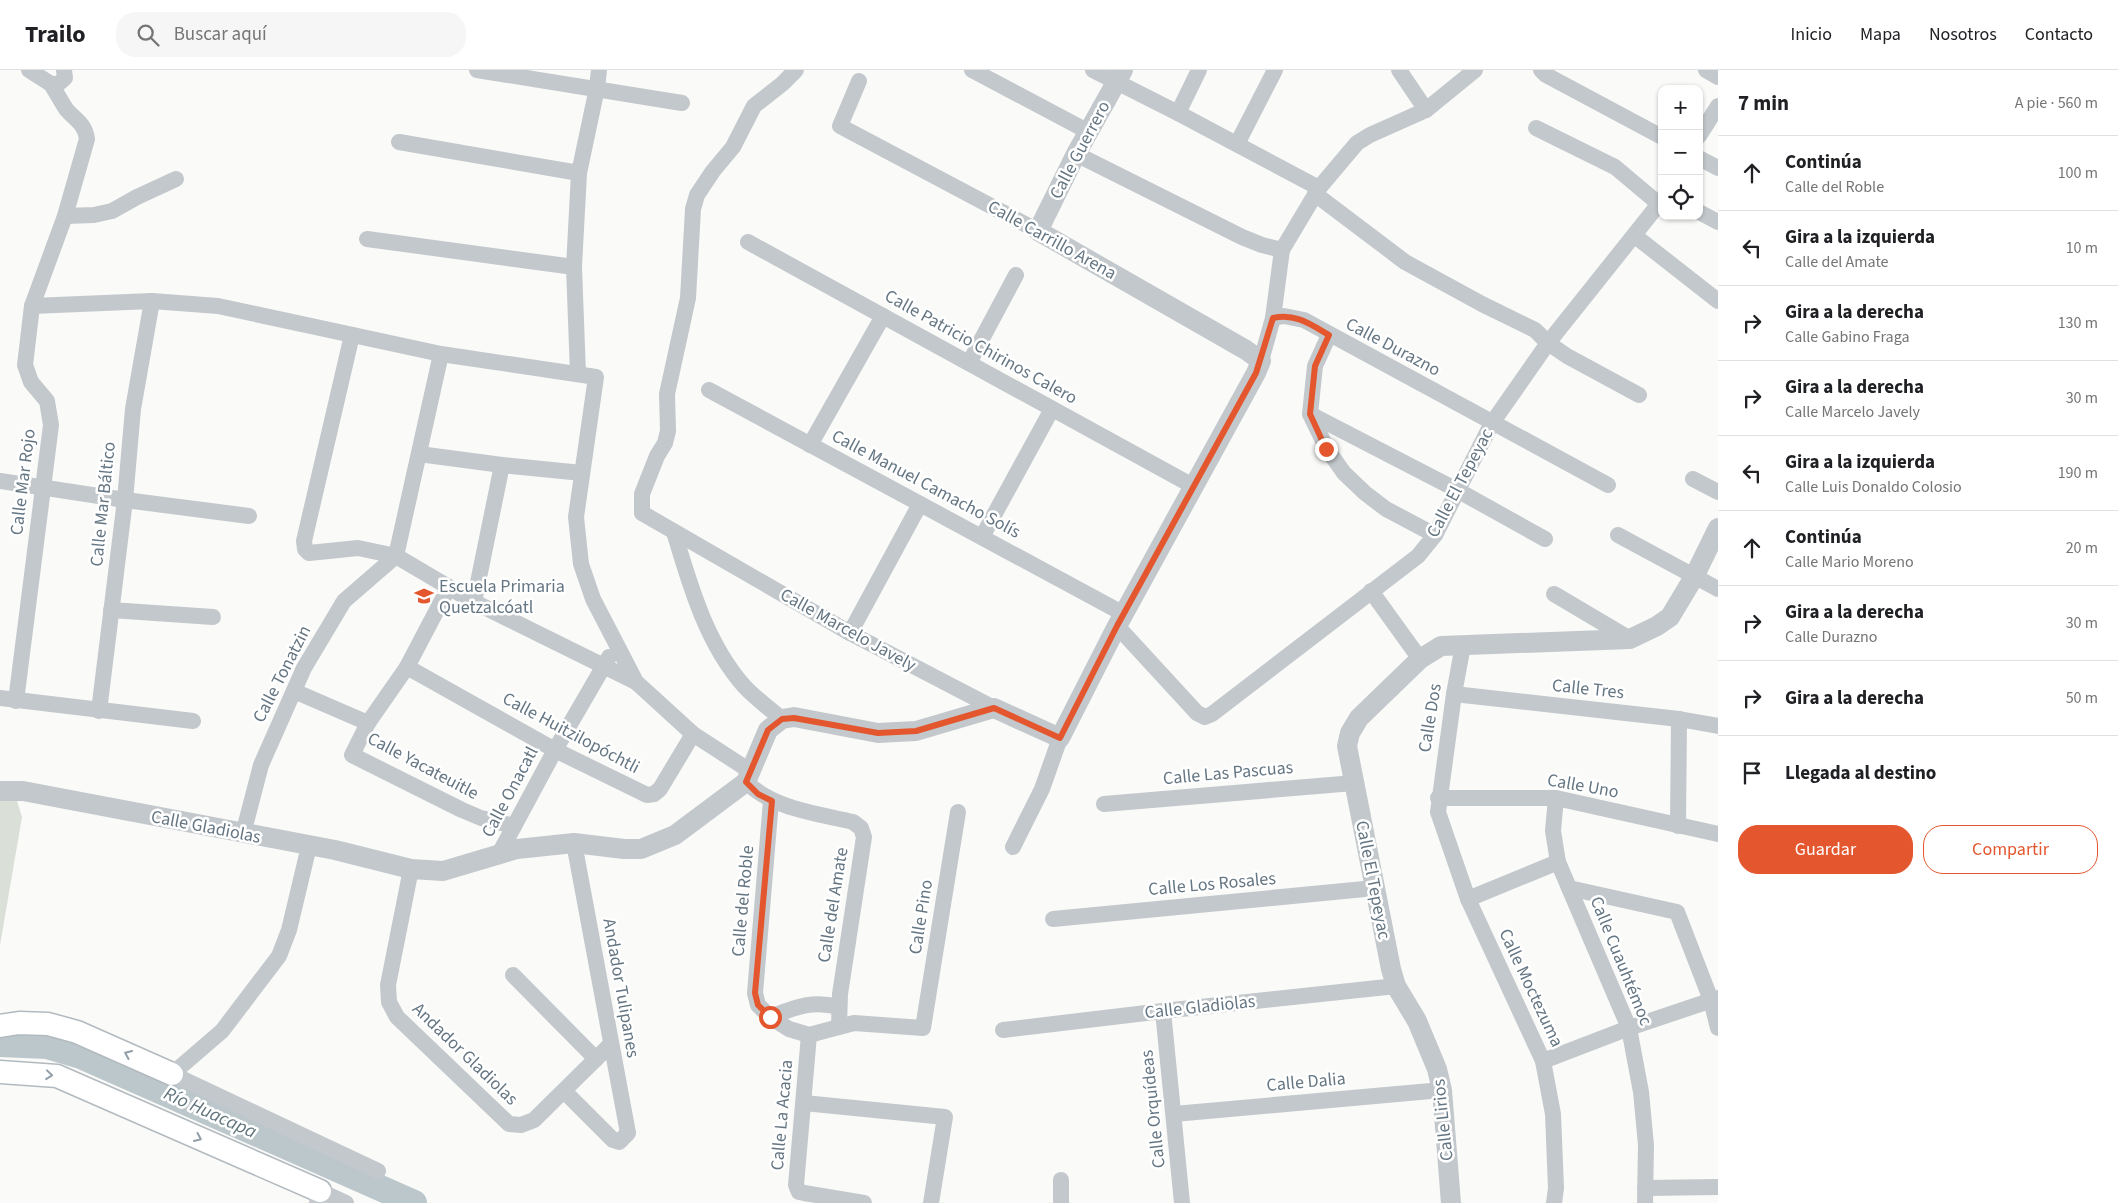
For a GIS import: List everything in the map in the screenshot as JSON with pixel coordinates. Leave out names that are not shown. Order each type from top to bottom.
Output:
[{"type":"main road","points":[[0,1026],[19,1023],[48,1024],[77,1032],[172,1074]]},
{"type":"main road","points":[[0,1072],[57,1076],[318,1197]]},
{"type":"street","points":[[29,70],[51,84],[58,84],[64,78],[64,70]]},
{"type":"street","points":[[477,70],[682,103]]},
{"type":"street","points":[[578,374],[574,267],[579,173],[599,70]]},
{"type":"street","name":"Calle Marcelo Javely","points":[[796,70],[754,106],[733,147],[713,171],[697,195],[692,210],[688,298],[667,394],[668,431],[665,443],[657,456],[642,494],[642,513],[850,633],[994,708],[1060,738]]},
{"type":"street","points":[[972,70],[1089,132]]},
{"type":"street","points":[[1094,70],[1120,76],[1178,113],[1237,144],[1317,191],[1405,262],[1482,304],[1535,330],[1548,343],[1567,356],[1639,395]]},
{"type":"street","points":[[1178,113],[1199,70]]},
{"type":"street","points":[[1237,144],[1275,70]]},
{"type":"street","points":[[1399,70],[1426,110]]},
{"type":"street","points":[[1014,847],[1042,789],[1060,738],[1120,620],[1256,373],[1273,318],[1282,250],[1317,191],[1357,143],[1426,110],[1475,70]]},
{"type":"street","points":[[1541,70],[1546,75],[1658,135]]},
{"type":"street","points":[[1706,70],[1718,77]]},
{"type":"street","name":"Calle Guerrero","points":[[1038,231],[1076,154],[1120,76]]},
{"type":"street","name":"Calle Carrillo Arena","points":[[859,81],[840,126],[1038,231],[1246,350],[1261,361]]},
{"type":"street","name":"Calle Mar Rojo","points":[[8,700],[43,488],[51,425],[47,401],[31,382],[25,365],[32,306],[65,216],[87,139],[86,130],[82,123],[65,107],[51,84]]},
{"type":"street","points":[[1703,130],[1718,106]]},
{"type":"street","points":[[1536,128],[1615,167],[1658,200]]},
{"type":"street","points":[[399,142],[579,173]]},
{"type":"street","points":[[1076,154],[1242,237],[1282,250]]},
{"type":"street","points":[[1703,160],[1718,168]]},
{"type":"street","points":[[65,216],[94,216],[112,212],[137,197],[176,179]]},
{"type":"street","name":"Calle El Tepeyac","points":[[1120,620],[1196,713],[1205,717],[1212,714],[1418,556],[1435,535],[1492,423],[1548,343],[1658,205]]},
{"type":"street","points":[[1703,214],[1718,222]]},
{"type":"street","points":[[1635,236],[1718,301]]},
{"type":"street","points":[[367,239],[574,267]]},
{"type":"street","name":"Calle Patricio Chirinos Calero","points":[[748,242],[1194,486]]},
{"type":"street","points":[[969,363],[1016,276]]},
{"type":"street","points":[[32,306],[152,301],[218,306],[441,354],[596,377],[576,517],[582,564],[593,599],[636,682]]},
{"type":"street","name":"Calle Mar Báltico","points":[[99,711],[125,500],[133,409],[152,301]]},
{"type":"street","points":[[810,445],[883,316]]},
{"type":"street","name":"Calle Durazno","points":[[1273,318],[1284,316],[1304,320],[1608,485]]},
{"type":"street","points":[[352,335],[304,541],[305,549],[309,553],[358,548],[396,556],[474,602],[636,682]]},
{"type":"street","points":[[1329,335],[1315,366],[1310,414],[1326,449],[1351,480],[1386,509],[1435,535]]},
{"type":"street","points":[[396,556],[441,354]]},
{"type":"street","name":"Calle Manuel Camacho Solís","points":[[709,390],[982,537],[1120,620]]},
{"type":"street","points":[[982,537],[1052,409]]},
{"type":"street","points":[[1310,414],[1457,490],[1545,539]]},
{"type":"street","points":[[419,454],[582,473]]},
{"type":"street","points":[[474,602],[502,465]]},
{"type":"street","points":[[1693,479],[1718,492]]},
{"type":"street","points":[[0,481],[249,516]]},
{"type":"street","points":[[850,633],[920,504]]},
{"type":"street","points":[[1554,594],[1630,639],[1657,626],[1670,617],[1694,577],[1718,528]]},
{"type":"street","points":[[674,532],[694,595],[716,645],[744,686],[782,719]]},
{"type":"street","points":[[1618,535],[1694,577],[1718,588]]},
{"type":"street","name":"Calle Tonatzin","points":[[243,834],[260,765],[304,668],[344,601],[396,556]]},
{"type":"street","name":"Calle Yacateuitle","points":[[449,587],[407,667],[368,723],[352,755],[462,810],[481,818],[514,826]]},
{"type":"street","points":[[1370,591],[1420,659]]},
{"type":"street","points":[[111,610],[213,617]]},
{"type":"street","name":"Calle El Tepeyac","points":[[1396,986],[1347,746],[1350,733],[1359,718],[1420,659],[1441,646],[1630,639]]},
{"type":"street","name":"Calle Onacatl","points":[[499,854],[602,666],[617,646]]},
{"type":"street","name":"Calle Dos","points":[[1438,798],[1463,646]]},
{"type":"street","name":"Calle Huitzilopóchtli","points":[[407,667],[556,750],[647,795],[654,794],[660,789],[693,734]]},
{"type":"street","name":"Calle del Amate","points":[[636,682],[693,734],[748,776],[758,794],[772,801],[852,822],[861,828],[864,837],[840,994],[839,1026]]},
{"type":"street","points":[[294,691],[368,723]]},
{"type":"street","name":"Calle Tres","points":[[1454,694],[1679,719],[1718,726]]},
{"type":"street","points":[[8,700],[193,721]]},
{"type":"street","points":[[748,776],[768,730],[782,719],[794,718],[878,733],[916,731],[994,708]]},
{"type":"street","points":[[1678,826],[1679,719]]},
{"type":"street","name":"Calle Gladiolas","points":[[0,790],[23,791],[309,846],[411,869],[443,871],[517,849],[574,843],[624,849],[641,849],[675,835],[748,776]]},
{"type":"street","name":"Calle Las Pascuas","points":[[1104,804],[1354,783]]},
{"type":"street","name":"Calle Uno","points":[[1438,798],[1556,798],[1718,834]]},
{"type":"street","name":"Calle Moctezuma","points":[[1438,798],[1438,812],[1468,899],[1543,1062],[1553,1114],[1556,1188],[1554,1203]]},
{"type":"street","name":"Calle Cuauhtémoc","points":[[1556,798],[1554,831],[1558,862],[1629,1028],[1641,1092],[1646,1145],[1645,1196]]},
{"type":"street","name":"Calle del Roble","points":[[770,1017],[758,1005],[755,993],[772,801]]},
{"type":"street","name":"Calle Pino","points":[[839,1026],[854,1023],[924,1028],[958,812]]},
{"type":"street","name":"Andador Tulipanes","points":[[564,1091],[612,1140],[619,1142],[624,1139],[628,1133],[628,1128],[610,1044],[574,843]]},
{"type":"street","points":[[309,846],[289,930],[279,956],[222,1030],[172,1074],[378,1171]]},
{"type":"street","points":[[1468,899],[1558,862]]},
{"type":"street","name":"Andador Gladiolas","points":[[411,869],[388,985],[389,1002],[397,1017],[509,1124],[521,1125],[534,1120],[564,1091]]},
{"type":"street","name":"Calle Los Rosales","points":[[1054,919],[1375,888]]},
{"type":"street","points":[[1569,888],[1677,912],[1714,999],[1718,1028]]},
{"type":"street","points":[[513,975],[596,1059]]},
{"type":"street","name":"Calle Gladiolas","points":[[1003,1030],[1396,986]]},
{"type":"street","name":"Calle Lirios","points":[[1396,986],[1417,1021],[1437,1069],[1442,1090],[1447,1203]]},
{"type":"street","points":[[1543,1062],[1629,1028],[1714,999]]},
{"type":"street","points":[[770,1017],[810,1004],[823,1003],[839,1008]]},
{"type":"street","name":"Calle Orquídeas","points":[[1163,1011],[1182,1203]]},
{"type":"street","points":[[770,1017],[789,1028],[809,1035],[839,1026]]},
{"type":"street","name":"Calle La Acacia","points":[[809,1035],[796,1185],[799,1192],[864,1203]]},
{"type":"street","points":[[564,1091],[610,1044]]},
{"type":"street","name":"Calle Dalia","points":[[1174,1114],[1442,1090]]},
{"type":"street","points":[[804,1103],[945,1117],[932,1203]]},
{"type":"street","points":[[1061,1180],[1061,1203]]},
{"type":"street","points":[[1645,1196],[1718,1187]]},
{"type":"street","points":[[318,1197],[346,1203]]},
{"type":"shaded area","points":[[0,788],[13,788],[22,817],[0,945]]},
{"type":"waterway","name":"Río Huacapa","points":[[0,1044],[47,1046],[81,1056],[414,1203]]},
{"type":"place","name":"Escuela Primaria Quetzalcóatl","points":[[424,596]]},
{"type":"route","points":[[770,1017],[758,1005],[755,993],[772,801],[758,794],[746,782],[768,730],[782,719],[794,718],[878,733],[916,731],[994,708],[1060,738],[1117,626],[1256,373],[1273,318],[1284,316],[1304,320],[1329,335],[1315,366],[1310,414],[1326,449]]}]
